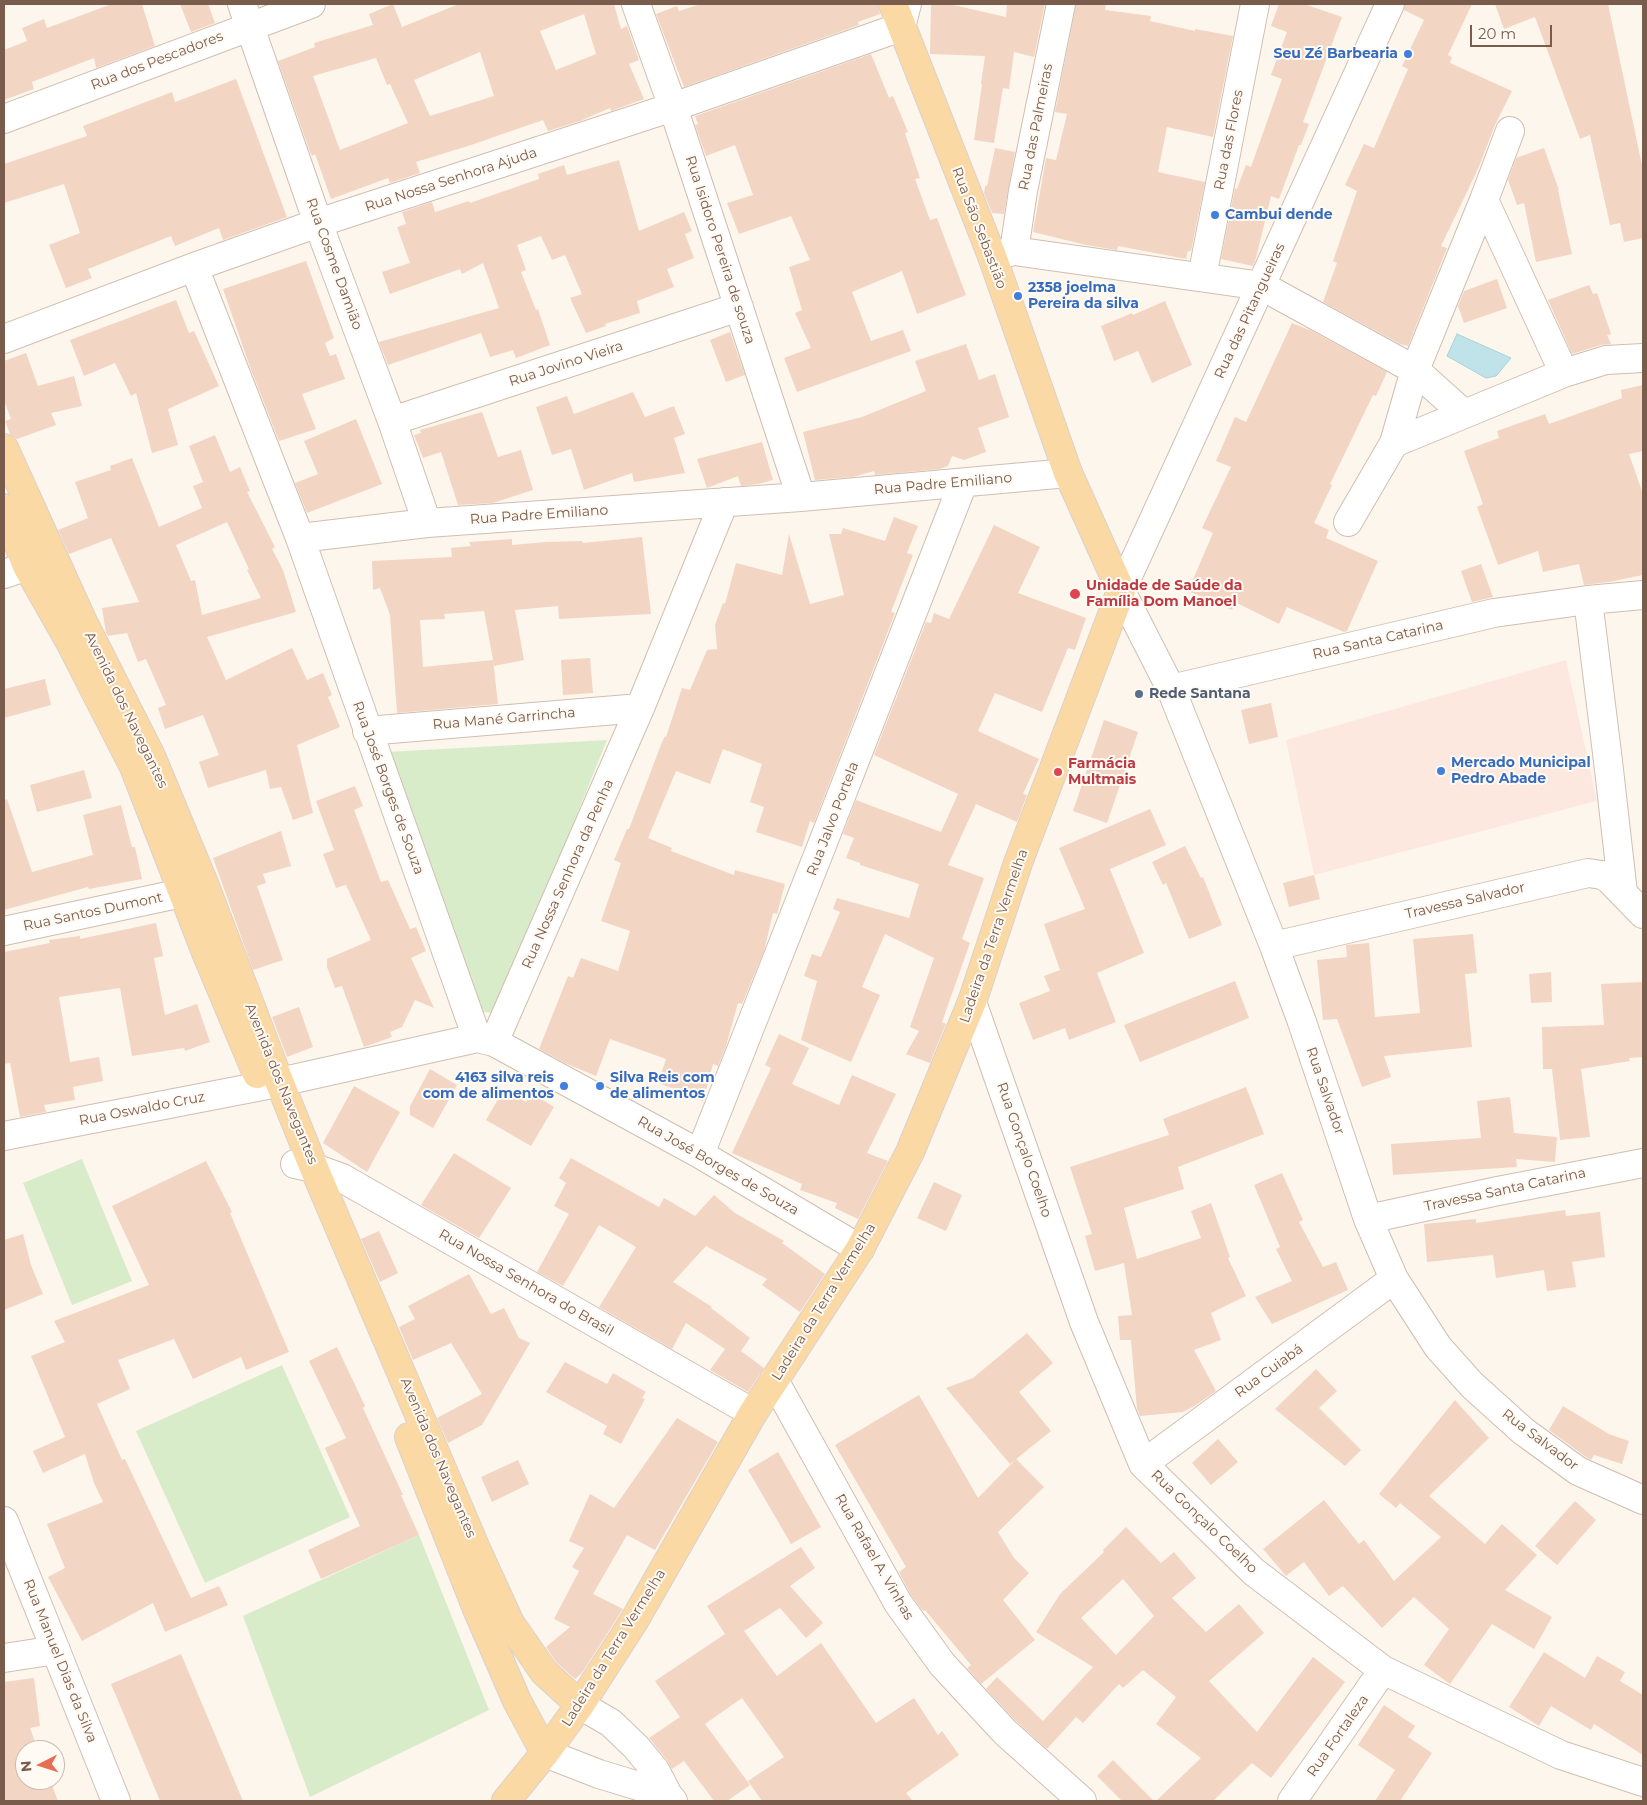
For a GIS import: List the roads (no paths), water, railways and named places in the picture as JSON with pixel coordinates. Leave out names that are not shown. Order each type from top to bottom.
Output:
[{"type":"main road","name":"Rua São Sebastião","points":[[900,12],[1003,253],[1068,473],[1121,591]]},
{"type":"main road","name":"Avenida dos Navegantes","points":[[4,448],[82,620],[151,756],[204,886],[270,1084]]},
{"type":"main road","name":"Avenida dos Navegantes","points":[[4,508],[16,570],[69,640],[134,767],[182,893],[270,1084],[510,1623],[544,1672],[580,1705]]},
{"type":"main road","name":"Ladeira da Terra Vermelha","points":[[506,1801],[545,1753],[580,1705],[634,1621],[753,1413],[860,1249],[910,1152],[972,1002],[1018,864],[1121,591]]},
{"type":"main road","name":"Avenida dos Navegantes","points":[[305,1166],[312,1212],[408,1434],[477,1609],[517,1701],[545,1753]]},
{"type":"street","name":"Rua dos Pescadores","points":[[4,119],[246,15],[311,4]]},
{"type":"street","name":"Rua Isidoro Pereira de souza","points":[[636,4],[672,106],[802,496]]},
{"type":"street","name":"Rua das Palmeiras","points":[[1003,253],[1023,191],[1061,4]]},
{"type":"street","name":"Rua das Flores","points":[[1202,277],[1255,4]]},
{"type":"street","name":"Rua das Pitangueiras","points":[[1121,591],[1390,4]]},
{"type":"street","name":"Rua Nossa Senhora Ajuda","points":[[4,339],[194,267],[318,223],[672,106],[900,12]]},
{"type":"street","name":"Rua Cosme Damião","points":[[246,15],[318,223],[392,421],[427,523]]},
{"type":"street","points":[[1348,522],[1394,442],[1415,370],[1510,131]]},
{"type":"street","points":[[1484,200],[1564,373]]},
{"type":"street","points":[[1003,253],[1262,286],[1415,370],[1464,414]]},
{"type":"street","points":[[194,267],[300,538]]},
{"type":"street","name":"Rua Jovino Vieira","points":[[392,421],[739,307]]},
{"type":"street","points":[[1394,442],[1564,373],[1606,360],[1643,358]]},
{"type":"street","name":"Rua Padre Emiliano","points":[[300,538],[427,523],[802,496],[1068,473]]},
{"type":"street","name":"Rua Jalvo Portela","points":[[700,1154],[963,483]]},
{"type":"street","name":"Rua Nossa Senhora da Penha","points":[[486,1040],[640,708],[724,502]]},
{"type":"street","name":"Rua José Borges de Souza","points":[[300,538],[367,731],[486,1040],[700,1154],[860,1249]]},
{"type":"street","name":"Rua Salvador","points":[[1121,591],[1171,689],[1274,946],[1302,1022],[1368,1219],[1394,1279],[1438,1347],[1472,1385],[1523,1430],[1578,1471],[1643,1500]]},
{"type":"street","name":"Rua Santa Catarina","points":[[1171,689],[1494,613],[1588,600],[1643,595]]},
{"type":"street","points":[[1588,600],[1623,893]]},
{"type":"street","name":"Rua Mané Garrincha","points":[[367,731],[640,708]]},
{"type":"street","name":"Travessa Salvador","points":[[1274,946],[1588,874],[1602,875],[1609,879],[1643,914]]},
{"type":"street","name":"Rua Santos Dumont","points":[[4,930],[182,893]]},
{"type":"street","name":"Rua Gonçalo Coelho","points":[[972,1002],[1084,1322],[1143,1464],[1254,1572],[1383,1670],[1561,1755],[1643,1782]]},
{"type":"street","points":[[270,1084],[486,1040]]},
{"type":"street","name":"Rua Oswaldo Cruz","points":[[4,1136],[270,1084]]},
{"type":"street","name":"Travessa Santa Catarina","points":[[1368,1219],[1643,1163]]},
{"type":"street","name":"Rua Nossa Senhora do Brasil","points":[[305,1166],[342,1178],[753,1413]]},
{"type":"street","name":"Rua Cuiabá","points":[[1143,1464],[1394,1279]]},
{"type":"street","name":"Rua Rafael A. Vinhas","points":[[774,1380],[898,1603],[942,1664],[1005,1732],[1082,1801]]},
{"type":"street","name":"Rua Manuel Dias da Silva","points":[[4,1521],[116,1801]]},
{"type":"street","points":[[4,1658],[56,1650]]},
{"type":"street","name":"Rua Fortaleza","points":[[1292,1801],[1383,1670]]},
{"type":"street","points":[[580,1705],[611,1723],[636,1747],[655,1770],[670,1798]]},
{"type":"street","points":[[545,1753],[670,1798]]},
{"type":"water","points":[[1457,334],[1511,358],[1496,376],[1486,378],[1447,356]]},
{"type":"place","name":"Seu Zé Barbearia","points":[[1408,54]]},
{"type":"place","name":"Cambui dende","points":[[1215,215]]},
{"type":"place","name":"2358 joelma Pereira da silva","points":[[1018,296]]},
{"type":"place","name":"Unidade de Saúde da Família Dom Manoel","points":[[1075,594]]},
{"type":"place","name":"Rede Santana","points":[[1139,694]]},
{"type":"place","name":"Mercado Municipal Pedro Abade","points":[[1441,771]]},
{"type":"place","name":"Farmácia Multmais","points":[[1058,772]]},
{"type":"place","name":"4163 silva reis com de alimentos","points":[[564,1086]]},
{"type":"place","name":"Silva Reis com de alimentos","points":[[600,1086]]}]
